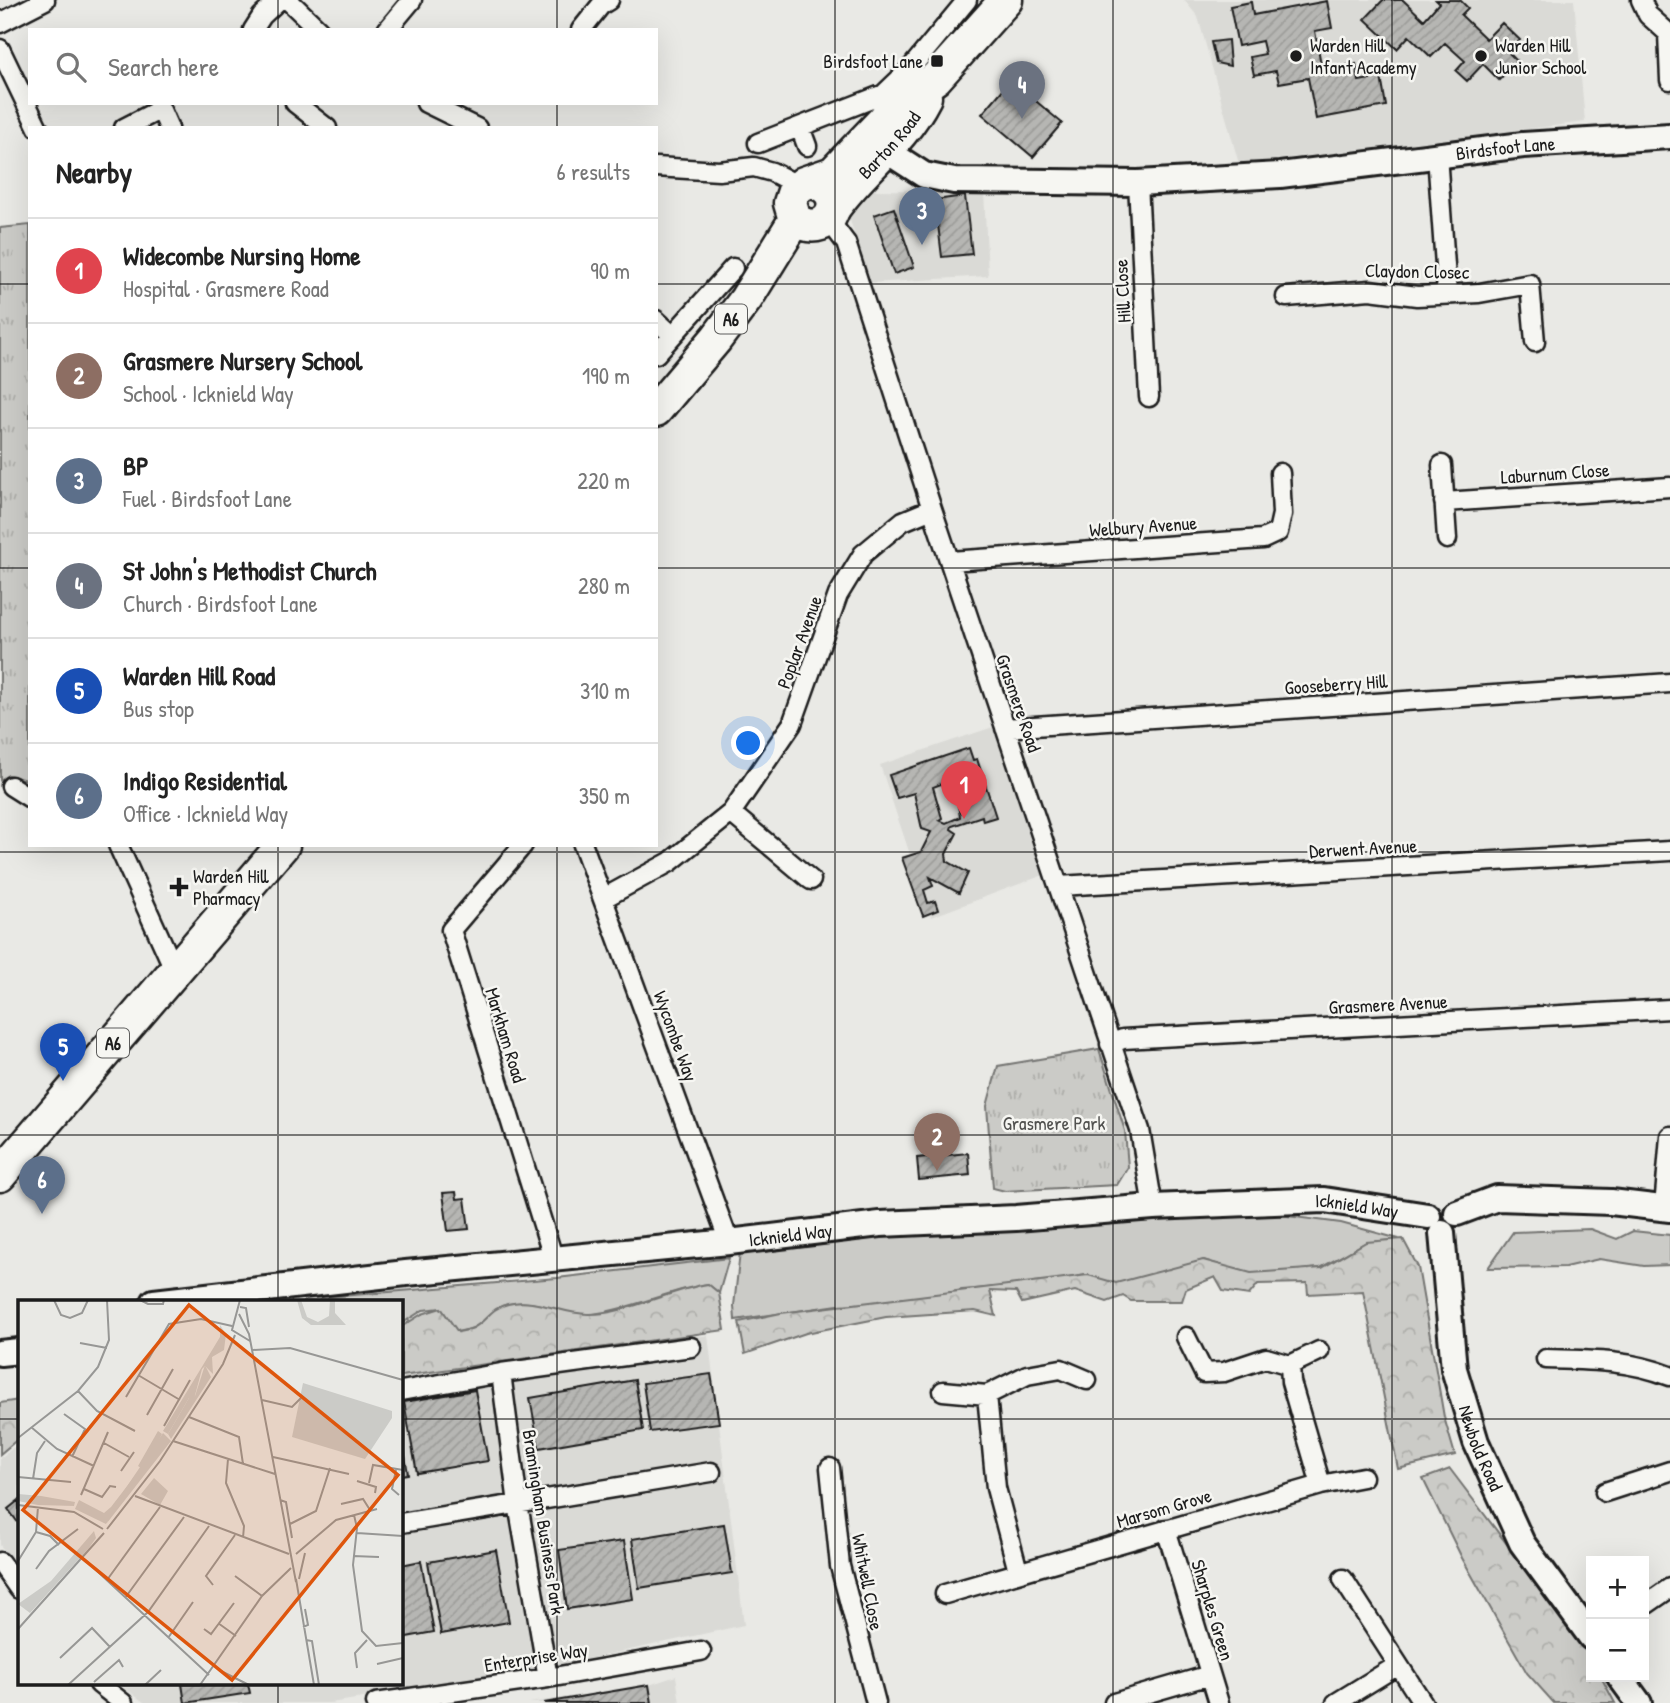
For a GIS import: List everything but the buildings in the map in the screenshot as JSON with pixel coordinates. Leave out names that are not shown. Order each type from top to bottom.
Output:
[{"type":"highway","name":"Barton Road","points":[[805,184],[833,173],[899,104],[936,78],[1006,0]]},
{"type":"highway","name":"Barton Road","points":[[831,213],[844,193],[887,151],[914,118],[936,78]]},
{"type":"highway","points":[[805,184],[823,185],[832,195],[831,213],[817,226],[795,220],[790,204],[794,191],[805,184]]},
{"type":"highway","name":"A6","points":[[658,408],[746,299],[795,220]]},
{"type":"highway","name":"A6","points":[[0,1175],[281,847]]},
{"type":"street","points":[[0,23],[45,0]]},
{"type":"street","points":[[254,28],[262,16],[279,0]]},
{"type":"street","points":[[289,0],[317,28]]},
{"type":"street","points":[[389,28],[412,0]]},
{"type":"street","name":"Barton Road","points":[[758,143],[884,94],[909,69],[967,0]]},
{"type":"street","points":[[1641,0],[1648,15],[1669,33],[1670,80]]},
{"type":"street","points":[[583,28],[603,2]]},
{"type":"street","points":[[0,49],[37,126]]},
{"type":"street","points":[[298,105],[324,126]]},
{"type":"street","points":[[430,105],[473,126]]},
{"type":"street","points":[[127,126],[159,106],[168,126]]},
{"type":"street","points":[[800,127],[807,146]]},
{"type":"street","name":"Birdsfoot Lane","points":[[887,151],[925,175],[954,181],[1138,183],[1280,175],[1522,145],[1670,136]]},
{"type":"street","points":[[1437,155],[1447,293]]},
{"type":"street","points":[[658,167],[719,171],[754,167],[805,184]]},
{"type":"street","name":"Hill Close","points":[[1138,183],[1149,397]]},
{"type":"street","name":"Grasmere Road","points":[[831,213],[846,243],[1140,1130],[1153,1207]]},
{"type":"street","points":[[658,352],[733,268]]},
{"type":"street","name":"Claydon Closec","points":[[1286,297],[1370,290],[1417,296],[1479,293],[1530,284],[1535,342]]},
{"type":"street","points":[[658,322],[672,335]]},
{"type":"street","points":[[1442,465],[1447,539]]},
{"type":"street","name":"Welbury Avenue","points":[[950,561],[1263,539],[1278,532],[1282,514],[1280,472]]},
{"type":"street","name":"Laburnum Close","points":[[1444,502],[1670,487]]},
{"type":"street","name":"Poplar Avenue","points":[[604,898],[670,862],[732,813],[792,724],[838,595],[863,554],[903,521],[932,509]]},
{"type":"street","name":"Gooseberry Hill","points":[[1005,728],[1670,683]]},
{"type":"street","points":[[11,786],[28,797]]},
{"type":"street","points":[[732,813],[811,880]]},
{"type":"street","points":[[119,847],[175,971]]},
{"type":"street","name":"Markham Road","points":[[521,847],[452,930],[554,1257]]},
{"type":"street","name":"Wycombe Way","points":[[584,847],[729,1242]]},
{"type":"street","name":"Derwent Avenue","points":[[1059,886],[1670,851]]},
{"type":"street","name":"Grasmere Avenue","points":[[1110,1044],[1123,1039],[1670,1009]]},
{"type":"street","points":[[1435,1225],[1432,1208],[1444,1203],[1452,1206],[1457,1213],[1497,1198],[1611,1202],[1667,1208],[1670,1136]]},
{"type":"street","name":"Icknield Way","points":[[172,1300],[880,1224],[1016,1218],[1153,1207],[1324,1200],[1435,1225]]},
{"type":"street","name":"Newbold Road","points":[[1435,1225],[1454,1369],[1476,1442],[1522,1543],[1586,1630]]},
{"type":"street","points":[[1186,1337],[1204,1373],[1224,1372],[1266,1358],[1290,1365],[1319,1351]]},
{"type":"street","points":[[402,1391],[501,1373],[691,1347]]},
{"type":"street","points":[[0,1353],[18,1351]]},
{"type":"street","points":[[1546,1359],[1602,1360],[1648,1368],[1670,1377]]},
{"type":"street","points":[[1290,1365],[1291,1382],[1321,1485]]},
{"type":"street","points":[[943,1391],[987,1395],[1027,1375],[1061,1369],[1087,1381]]},
{"type":"street","name":"Bramingham Business Park","points":[[501,1373],[518,1504],[548,1678]]},
{"type":"street","points":[[987,1395],[996,1488],[1018,1571]]},
{"type":"street","name":"Whitwell Close","points":[[830,1468],[840,1566],[876,1703]]},
{"type":"street","points":[[1605,1492],[1670,1471]]},
{"type":"street","points":[[402,1522],[710,1472]]},
{"type":"street","name":"Marsom Grove","points":[[944,1594],[1321,1485],[1363,1477]]},
{"type":"street","name":"Sharples Green","points":[[1166,1529],[1219,1703]]},
{"type":"street","points":[[0,1562],[18,1588]]},
{"type":"street","points":[[1343,1579],[1423,1703]]},
{"type":"street","points":[[1649,1603],[1670,1588]]},
{"type":"street","name":"Enterprise Way","points":[[376,1703],[548,1678],[701,1651]]},
{"type":"street","points":[[1336,1703],[1398,1665]]},
{"type":"street","points":[[1114,1703],[1210,1675]]},
{"type":"street","points":[[1624,1682],[1639,1703]]},
{"type":"street","points":[[102,1686],[123,1703]]},
{"type":"shaded area","points":[[1184,0],[1574,0],[1585,122],[1239,164],[1198,17]]},
{"type":"shaded area","points":[[871,190],[984,191],[988,276],[870,283],[848,214]]},
{"type":"shaded area","points":[[999,725],[1049,873],[931,917],[880,765]]},
{"type":"shaded area","points":[[708,1335],[744,1625],[525,1673],[330,1703],[145,1703],[122,1686],[402,1686],[402,1377]]},
{"type":"shaded area","points":[[18,1444],[18,1570],[0,1545],[0,1458]]},
{"type":"shaded area","points":[[676,1676],[680,1703],[529,1703],[649,1685]]},
{"type":"green space","points":[[28,225],[28,780],[8,775],[0,780],[0,228]]},
{"type":"green space","name":"Grasmere Park","points":[[1099,1049],[1125,1131],[1128,1167],[1117,1185],[1005,1191],[993,1188],[987,1106],[998,1066]]},
{"type":"green space","points":[[1272,1214],[1341,1223],[1399,1239],[1365,1243],[1320,1268],[1251,1275],[1204,1260],[1119,1285],[1085,1275],[1036,1284],[962,1290],[904,1301],[838,1305],[735,1320],[740,1252],[917,1234]]},
{"type":"green space","points":[[1590,1229],[1617,1239],[1633,1231],[1670,1235],[1670,1265],[1644,1266],[1599,1259],[1565,1267],[1488,1268],[1513,1232]]},
{"type":"green space","points":[[1403,1239],[1418,1267],[1444,1417],[1455,1455],[1398,1469],[1363,1291],[1308,1294],[1307,1283],[1258,1284],[1249,1295],[1223,1291],[1215,1277],[1186,1289],[1182,1301],[1131,1301],[1123,1296],[1107,1302],[1075,1291],[1022,1303],[1016,1292],[990,1291],[996,1316],[975,1311],[886,1317],[806,1333],[745,1354],[739,1322],[781,1313],[1088,1275],[1116,1283],[1203,1260],[1251,1273],[1322,1268],[1366,1242]]},
{"type":"green space","points":[[729,1258],[719,1293],[708,1284],[593,1314],[571,1313],[530,1303],[508,1304],[471,1329],[457,1332],[441,1308],[423,1310],[402,1323],[402,1300],[305,1300],[305,1299],[557,1278]]},
{"type":"green space","points":[[708,1284],[719,1293],[725,1330],[402,1376],[402,1326],[422,1314],[441,1308],[458,1332],[473,1328],[497,1308],[518,1302],[578,1313],[602,1313],[632,1307]]},
{"type":"green space","points":[[18,1400],[18,1439],[0,1454],[0,1403]]},
{"type":"green space","points":[[1450,1469],[1586,1648],[1586,1682],[1604,1682],[1615,1703],[1554,1703],[1527,1673],[1462,1558],[1423,1479]]},
{"type":"place","name":"Warden Hill Infant Academy","points":[[1296,56]]},
{"type":"place","name":"Warden Hill Junior School","points":[[1481,56]]},
{"type":"place","name":"Birdsfoot Lane","points":[[937,61]]},
{"type":"place","name":"St John's Methodist Church","points":[[1022,119]]},
{"type":"place","name":"BP","points":[[922,245]]},
{"type":"place","name":"Widecombe Nursing Home","points":[[964,819]]},
{"type":"place","name":"Warden Hill Pharmacy","points":[[179,887]]},
{"type":"place","name":"Warden Hill Road","points":[[63,1081]]},
{"type":"place","name":"Grasmere Nursery School","points":[[937,1171]]},
{"type":"place","name":"Indigo Residential","points":[[42,1214]]}]
